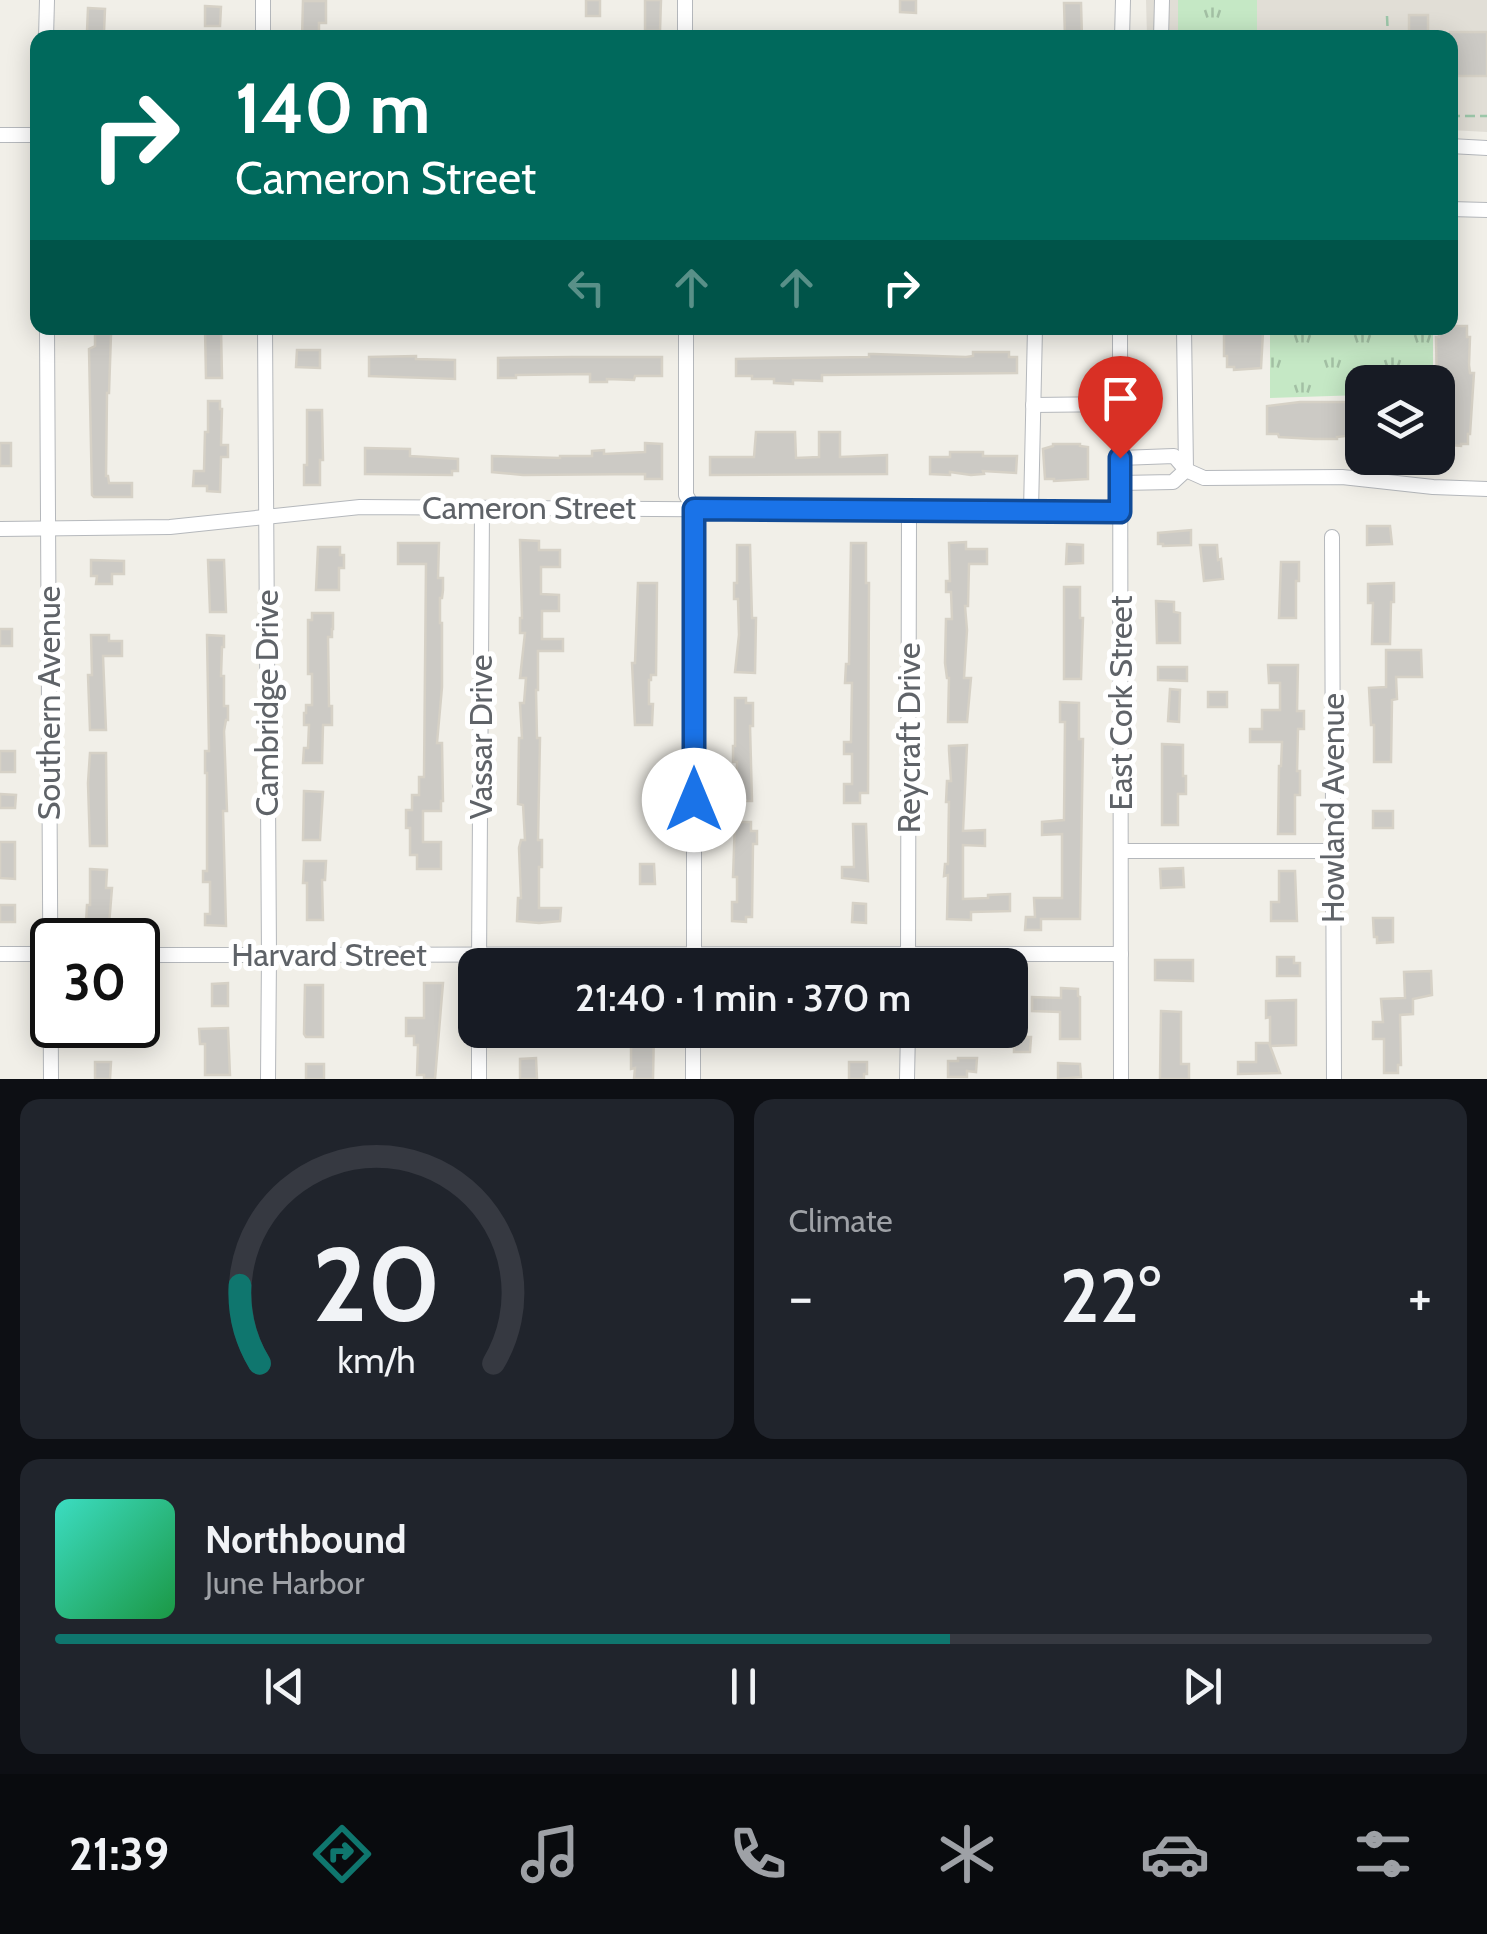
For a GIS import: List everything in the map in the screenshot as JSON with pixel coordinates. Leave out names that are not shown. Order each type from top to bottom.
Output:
[{"type":"street","points":[[46,0],[46,30]]},
{"type":"street","points":[[263,30],[264,0]]},
{"type":"street","points":[[685,0],[685,30]]},
{"type":"street","points":[[1122,30],[1123,0]]},
{"type":"street","points":[[1161,30],[1162,0]]},
{"type":"street","points":[[0,135],[30,135]]},
{"type":"street","points":[[1458,146],[1487,148]]},
{"type":"street","points":[[1458,209],[1487,210]]},
{"type":"street","name":"Southern Avenue","points":[[47,335],[52,918]]},
{"type":"street","name":"Cambridge Drive","points":[[264,335],[268,1079]]},
{"type":"street","points":[[686,335],[686,495],[694,509],[694,948]]},
{"type":"street","points":[[1031,511],[1035,335]]},
{"type":"street","name":"East Cork Street","points":[[1120,335],[1121,1079]]},
{"type":"street","points":[[1120,483],[1173,482],[1186,470],[1184,335]]},
{"type":"street","points":[[1033,405],[1120,404]]},
{"type":"street","points":[[1120,458],[1174,456],[1186,470],[1204,478],[1357,477],[1487,489]]},
{"type":"street","name":"Cameron Street","points":[[0,529],[170,527],[360,507],[1120,512]]},
{"type":"street","name":"Vassar Drive","points":[[479,948],[482,509]]},
{"type":"street","name":"Reycraft Drive","points":[[908,948],[909,510]]},
{"type":"street","name":"Howland Avenue","points":[[1332,537],[1334,1079]]},
{"type":"street","points":[[1122,851],[1334,851]]},
{"type":"street","points":[[0,954],[30,954]]},
{"type":"street","name":"Harvard Street","points":[[1028,957],[1121,954]]},
{"type":"street","name":"Harvard Street","points":[[160,955],[458,959]]},
{"type":"street","name":"Southern Avenue","points":[[51,1048],[51,1079]]},
{"type":"street","points":[[479,1048],[479,1079]]},
{"type":"street","points":[[693,1048],[693,1079]]},
{"type":"street","points":[[907,1079],[908,1048]]},
{"type":"path","points":[[1387,16],[1388,30]]},
{"type":"path","points":[[1458,116],[1487,116]]},
{"type":"shaded area","points":[[1146,0],[1487,0],[1487,132],[1458,130],[1458,30],[1147,30]]},
{"type":"green space","points":[[1178,0],[1257,0],[1257,30],[1178,30]]},
{"type":"green space","points":[[1270,335],[1433,335],[1433,365],[1345,365],[1345,396],[1270,398]]},
{"type":"building","points":[[586,0],[600,0],[600,16],[586,16]]},
{"type":"building","points":[[645,0],[661,0],[660,30],[645,30]]},
{"type":"building","points":[[900,0],[916,0],[916,13],[900,12]]},
{"type":"building","points":[[303,1],[326,1],[326,23],[319,23],[319,30],[302,30]]},
{"type":"building","points":[[1064,3],[1081,3],[1082,30],[1065,30]]},
{"type":"building","points":[[205,6],[221,7],[220,26],[205,26]]},
{"type":"building","points":[[88,8],[105,9],[104,30],[87,30]]},
{"type":"building","points":[[1409,15],[1428,15],[1428,30],[1409,30]]},
{"type":"building","points":[[1458,32],[1487,32],[1487,76],[1458,76]]},
{"type":"building","points":[[1458,326],[1467,326],[1470,337],[1469,365],[1470,373],[1474,373],[1470,434],[1468,444],[1461,446],[1455,445],[1455,365],[1437,365],[1436,337],[1458,335]]},
{"type":"building","points":[[95,335],[111,335],[106,476],[109,483],[132,483],[132,497],[92,495],[89,349],[95,346]]},
{"type":"building","points":[[205,335],[221,335],[222,378],[206,378]]},
{"type":"building","points":[[1224,335],[1263,335],[1261,368],[1234,370],[1227,367]]},
{"type":"building","points":[[297,350],[320,350],[320,368],[296,367]]},
{"type":"building","points":[[973,352],[1009,352],[1009,357],[1017,357],[1017,373],[822,375],[822,381],[793,380],[793,384],[736,376],[736,359],[869,354],[966,357],[973,356]]},
{"type":"building","points":[[369,357],[455,360],[455,379],[369,376]]},
{"type":"building","points":[[662,357],[662,376],[635,376],[634,380],[590,382],[590,374],[498,378],[498,358]]},
{"type":"building","points":[[208,401],[220,401],[221,445],[228,445],[228,457],[221,457],[220,492],[207,491],[207,486],[193,486],[194,471],[204,471]]},
{"type":"building","points":[[1345,402],[1345,436],[1315,439],[1267,434],[1267,406]]},
{"type":"building","points":[[307,410],[322,410],[320,485],[304,485]]},
{"type":"building","points":[[756,432],[795,432],[796,458],[819,457],[819,432],[840,432],[840,457],[887,455],[887,474],[710,475],[710,457],[754,457]]},
{"type":"building","points":[[0,443],[11,443],[11,466],[0,466]]},
{"type":"building","points":[[645,443],[662,444],[662,479],[645,479],[645,474],[492,472],[492,456],[560,458],[592,456],[592,451],[604,450],[604,454],[645,452]]},
{"type":"building","points":[[1053,444],[1088,447],[1088,479],[1045,479],[1043,449]]},
{"type":"building","points":[[365,448],[410,449],[410,456],[458,459],[458,471],[452,471],[452,475],[365,474]]},
{"type":"building","points":[[950,452],[1017,456],[1016,473],[930,474],[930,457],[950,457]]},
{"type":"building","points":[[1367,526],[1390,526],[1392,544],[1367,545]]},
{"type":"building","points":[[1191,530],[1191,545],[1158,544],[1158,533]]},
{"type":"building","points":[[520,540],[539,541],[539,550],[560,550],[560,567],[541,567],[541,594],[559,595],[559,611],[542,611],[542,639],[563,639],[563,651],[538,651],[536,690],[540,738],[538,840],[542,840],[539,908],[561,908],[560,921],[539,923],[517,921],[521,898],[519,848],[521,840],[525,840],[523,805],[518,804],[520,703],[524,703],[526,678],[520,678],[525,633],[520,633]]},
{"type":"building","points":[[966,542],[966,549],[987,549],[987,564],[969,564],[964,678],[971,678],[967,722],[948,722],[946,619],[952,619],[951,592],[946,592],[946,581],[950,581],[949,543]]},
{"type":"building","points":[[398,543],[439,543],[438,578],[443,578],[443,590],[437,743],[442,743],[443,801],[441,811],[423,811],[423,842],[441,842],[441,869],[417,869],[417,855],[410,855],[410,828],[406,828],[406,810],[412,810],[412,795],[419,795],[419,777],[424,777],[426,564],[398,564]]},
{"type":"building","points":[[851,543],[866,543],[869,583],[868,793],[860,793],[860,803],[844,803],[844,784],[852,784],[852,754],[844,754],[844,742],[851,742],[852,683],[845,683],[849,664]]},
{"type":"building","points":[[1067,544],[1083,545],[1083,563],[1066,564]]},
{"type":"building","points":[[737,545],[750,545],[752,618],[756,618],[755,673],[735,672],[739,635],[738,599],[734,599]]},
{"type":"building","points":[[1200,545],[1217,545],[1223,579],[1204,581]]},
{"type":"building","points":[[318,547],[340,547],[340,555],[344,555],[344,568],[339,568],[339,590],[316,590]]},
{"type":"building","points":[[91,560],[124,561],[124,574],[112,574],[112,584],[96,584],[97,576],[91,576]]},
{"type":"building","points":[[208,560],[224,560],[226,612],[210,612]]},
{"type":"building","points":[[1281,562],[1299,562],[1296,618],[1279,618]]},
{"type":"building","points":[[638,583],[657,583],[656,675],[649,680],[652,725],[635,725],[632,663]]},
{"type":"building","points":[[1394,583],[1390,644],[1372,644],[1373,603],[1368,603],[1368,584]]},
{"type":"building","points":[[1064,587],[1080,587],[1081,679],[1064,679]]},
{"type":"building","points":[[1156,601],[1174,602],[1174,612],[1180,613],[1180,643],[1157,643]]},
{"type":"building","points":[[312,613],[333,613],[332,637],[328,637],[332,725],[323,725],[322,763],[303,763],[309,725],[304,725],[304,713],[306,705],[312,705],[308,620],[312,620]]},
{"type":"building","points":[[0,629],[12,629],[12,646],[0,646]]},
{"type":"building","points":[[91,635],[109,635],[109,641],[122,641],[122,656],[103,656],[106,730],[90,730]]},
{"type":"building","points":[[207,635],[224,636],[221,676],[224,706],[228,706],[224,731],[227,811],[223,811],[226,926],[205,925],[205,914],[210,914],[210,882],[203,882],[203,871],[207,871],[205,751],[209,751]]},
{"type":"building","points":[[1386,650],[1421,650],[1422,677],[1396,677],[1391,762],[1374,762],[1369,688],[1386,687]]},
{"type":"building","points":[[1268,665],[1298,665],[1297,711],[1304,711],[1304,729],[1298,729],[1300,795],[1295,795],[1295,834],[1278,834],[1282,742],[1250,742],[1250,729],[1262,729],[1262,710],[1280,710],[1280,683],[1269,683]]},
{"type":"building","points":[[1158,667],[1187,667],[1187,681],[1158,680]]},
{"type":"building","points":[[1170,689],[1180,690],[1179,722],[1168,721]]},
{"type":"building","points":[[1208,692],[1227,692],[1227,707],[1208,707]]},
{"type":"building","points":[[735,698],[753,703],[752,801],[736,801]]},
{"type":"building","points":[[1060,702],[1079,703],[1079,739],[1083,739],[1080,919],[1041,919],[1041,930],[1025,930],[1026,917],[1035,917],[1034,898],[1062,898],[1062,834],[1042,835],[1042,822],[1064,820],[1065,722],[1060,722]]},
{"type":"building","points":[[1162,744],[1183,745],[1186,794],[1178,794],[1178,825],[1162,825]]},
{"type":"building","points":[[967,745],[963,831],[985,830],[985,846],[963,845],[963,899],[1010,894],[1010,911],[971,912],[971,920],[947,919],[948,875],[944,876],[948,864],[949,746]]},
{"type":"building","points":[[0,751],[15,751],[15,772],[0,772]]},
{"type":"building","points":[[90,753],[106,753],[107,846],[90,846]]},
{"type":"building","points":[[304,791],[323,792],[320,840],[303,840]]},
{"type":"building","points":[[0,794],[16,795],[15,808],[0,808]]},
{"type":"building","points":[[1373,811],[1393,811],[1393,828],[1373,828]]},
{"type":"building","points":[[735,822],[751,822],[751,831],[757,831],[757,844],[753,844],[752,917],[746,917],[746,922],[732,921],[732,902],[737,902],[737,877],[733,877]]},
{"type":"building","points":[[853,824],[866,824],[868,881],[842,878],[842,867],[854,867]]},
{"type":"building","points":[[0,842],[15,842],[15,879],[0,878]]},
{"type":"building","points":[[304,861],[326,861],[322,880],[323,920],[307,920]]},
{"type":"building","points":[[640,864],[654,864],[655,884],[640,884]]},
{"type":"building","points":[[1183,868],[1184,887],[1161,888],[1160,869]]},
{"type":"building","points":[[90,869],[107,870],[106,888],[112,888],[110,918],[86,918]]},
{"type":"building","points":[[1279,871],[1295,871],[1297,921],[1271,921],[1271,902],[1279,902]]},
{"type":"building","points":[[853,903],[866,904],[866,923],[852,922]]},
{"type":"building","points":[[0,905],[15,905],[15,922],[0,922]]},
{"type":"building","points":[[1373,918],[1393,918],[1393,942],[1377,943]]},
{"type":"building","points":[[1277,957],[1294,957],[1294,963],[1300,963],[1300,976],[1277,976]]},
{"type":"building","points":[[1155,960],[1193,960],[1193,981],[1155,980]]},
{"type":"building","points":[[1431,971],[1432,995],[1413,999],[1413,1014],[1400,1015],[1398,1073],[1384,1073],[1384,1039],[1373,1039],[1373,1022],[1383,1022],[1381,999],[1405,998],[1404,972]]},
{"type":"building","points":[[228,983],[228,1006],[212,1006],[212,984]]},
{"type":"building","points":[[424,983],[443,983],[435,1079],[417,1075],[418,1045],[414,1045],[414,1036],[406,1036],[406,1018],[424,1018]]},
{"type":"building","points":[[305,985],[323,985],[323,1037],[304,1034]]},
{"type":"building","points":[[1061,988],[1078,989],[1080,1039],[1060,1039],[1060,1012],[1032,1011],[1032,997],[1061,998]]},
{"type":"building","points":[[1296,1000],[1296,1045],[1270,1046],[1266,1001]]},
{"type":"building","points":[[1161,1011],[1181,1012],[1181,1064],[1189,1064],[1189,1079],[1160,1079]]},
{"type":"building","points":[[228,1028],[230,1075],[205,1075],[205,1044],[200,1044],[199,1029]]},
{"type":"building","points":[[1031,1037],[1030,1052],[1014,1052],[1014,1048],[1028,1048]]},
{"type":"building","points":[[1256,1043],[1269,1043],[1280,1073],[1238,1074],[1238,1062],[1256,1062]]},
{"type":"building","points":[[631,1048],[654,1048],[653,1079],[634,1079],[635,1068],[631,1069]]},
{"type":"building","points":[[536,1058],[537,1079],[520,1079],[520,1059]]},
{"type":"building","points":[[977,1058],[976,1072],[967,1071],[967,1077],[948,1077],[948,1061]]},
{"type":"building","points":[[95,1062],[111,1062],[110,1079],[95,1079]]},
{"type":"building","points":[[849,1062],[867,1062],[864,1079],[849,1079]]},
{"type":"building","points":[[1058,1063],[1080,1064],[1081,1077],[1058,1079]]},
{"type":"building","points":[[306,1064],[324,1064],[324,1079],[306,1079]]},
{"type":"route","points":[[694,800],[694,509],[1120,512],[1120,458]]}]
